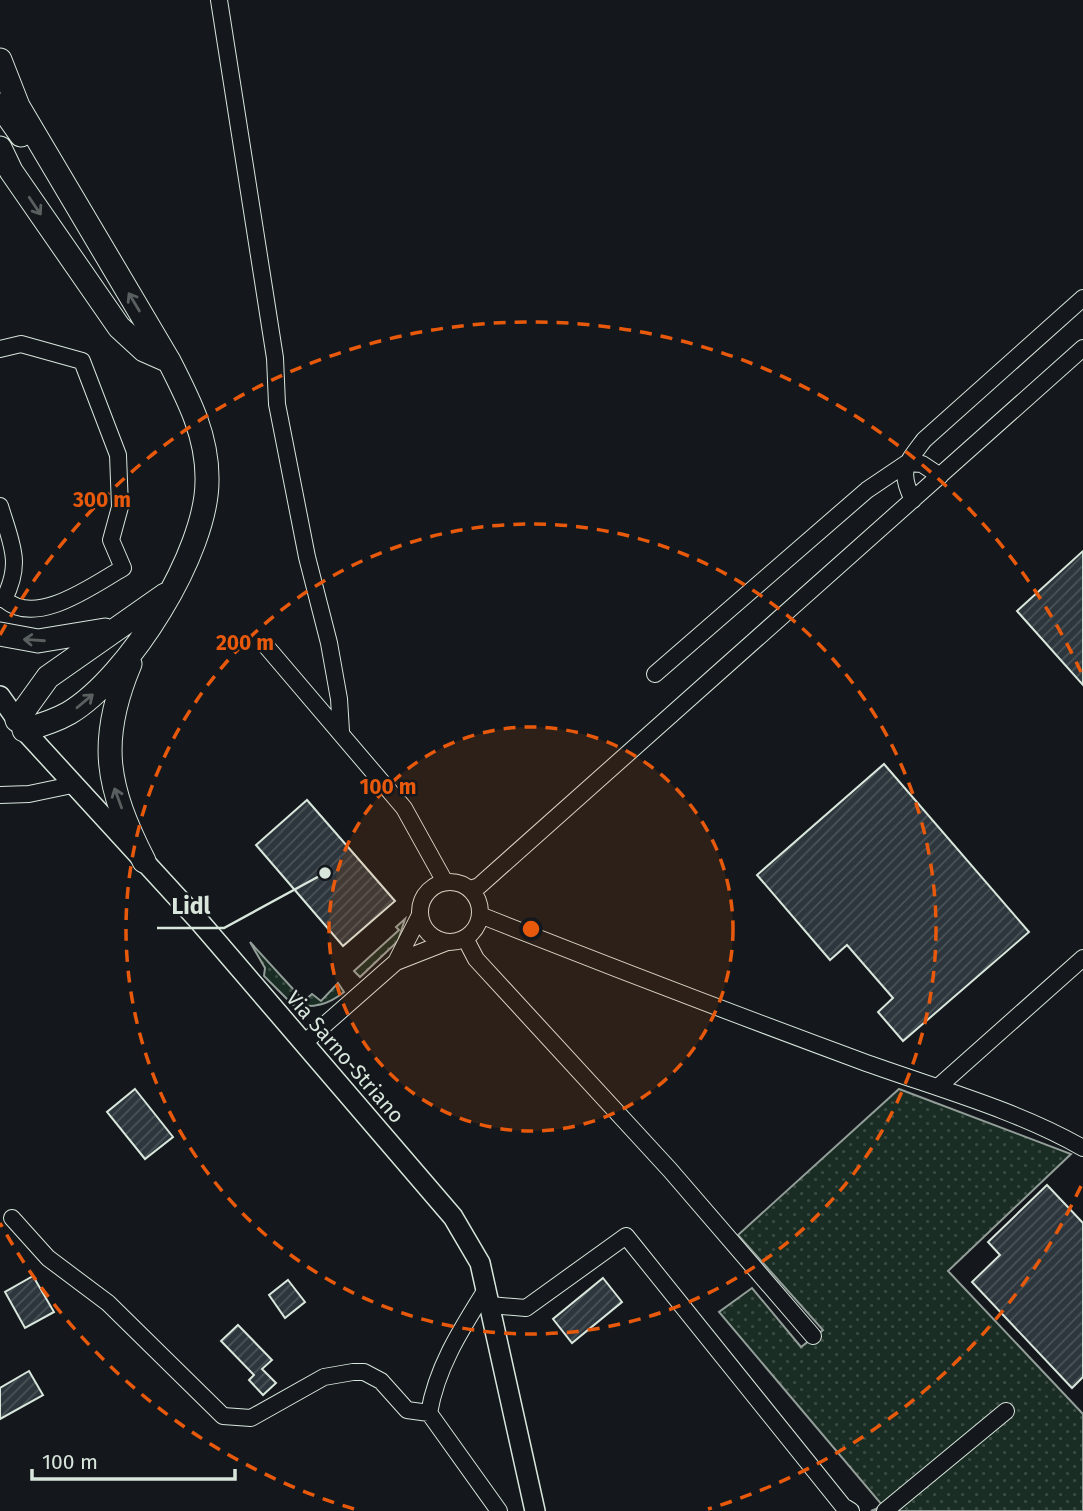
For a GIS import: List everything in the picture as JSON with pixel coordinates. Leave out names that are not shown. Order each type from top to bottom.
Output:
[{"type":"highway","points":[[0,60],[18,106],[169,361],[191,405],[205,443],[207,481],[206,501],[197,537],[170,592],[138,643],[99,689],[70,713],[21,725]]},
{"type":"highway","points":[[0,105],[80,208]]},
{"type":"highway","points":[[0,148],[11,171],[119,327],[144,350],[169,361]]},
{"type":"highway","points":[[21,725],[48,677],[170,592]]},
{"type":"highway","points":[[0,634],[38,641],[64,639],[115,628]]},
{"type":"highway","points":[[138,643],[118,691],[109,750],[111,779],[144,861]]},
{"type":"main road","name":"Via Sarno-Striano","points":[[0,696],[72,785],[144,861],[453,1217],[480,1263],[535,1511]]},
{"type":"street","points":[[219,0],[275,358],[277,404],[307,557],[329,643],[339,699],[341,731]]},
{"type":"street","points":[[655,674],[867,490],[907,463],[924,440],[1083,298]]},
{"type":"street","points":[[0,349],[22,344],[82,361],[118,455],[120,507],[111,540],[123,568],[62,603],[14,608],[2,599],[14,581],[17,563],[0,506]]},
{"type":"street","points":[[470,890],[479,886],[605,775],[1083,348]]},
{"type":"street","points":[[907,463],[922,464],[940,476]]},
{"type":"street","points":[[907,463],[903,481],[913,500]]},
{"type":"street","points":[[266,646],[341,731],[414,822],[445,882]]},
{"type":"street","points":[[0,795],[29,794],[72,785]]},
{"type":"street","points":[[304,1043],[397,962],[447,942],[465,938],[472,932],[480,915],[476,897],[470,890],[454,881],[445,882],[429,890],[397,962]]},
{"type":"street","points":[[420,915],[429,933],[447,942]]},
{"type":"street","points":[[480,915],[860,1060],[939,1087],[1062,1136],[1083,1148]]},
{"type":"street","points":[[465,938],[476,959],[670,1170],[813,1336]]},
{"type":"street","points":[[939,1087],[1083,958]]},
{"type":"street","points":[[12,1218],[48,1258],[108,1303],[223,1416],[251,1418],[324,1377],[353,1372],[364,1372],[382,1381],[407,1410],[429,1413]]},
{"type":"street","points":[[499,1511],[429,1413],[433,1390],[447,1354],[489,1297],[526,1308],[626,1236],[843,1506],[851,1511]]},
{"type":"street","points":[[886,1511],[1006,1411]]},
{"type":"green space","points":[[405,919],[398,941],[360,977],[354,971],[399,930],[396,927]]},
{"type":"green space","points":[[250,942],[304,1001],[312,994],[321,1001],[338,983],[344,992],[320,1005],[293,1005],[264,976],[265,968]]},
{"type":"green space","points":[[899,1089],[1071,1154],[948,1271],[1083,1414],[1083,1511],[871,1511],[883,1506],[719,1312],[752,1288],[801,1347],[823,1330],[738,1235]]},
{"type":"building","points":[[1083,551],[1083,685],[1017,611]]},
{"type":"building","points":[[884,764],[1029,932],[903,1041],[878,1012],[893,998],[847,945],[830,960],[757,875]]},
{"type":"building","points":[[307,800],[395,901],[343,946],[256,845]]},
{"type":"building","points":[[135,1089],[173,1137],[145,1159],[107,1112]]},
{"type":"building","points":[[1047,1185],[1083,1223],[1083,1377],[1072,1388],[972,1282],[1000,1255],[988,1242]]},
{"type":"building","points":[[33,1276],[54,1312],[25,1328],[5,1292]]},
{"type":"building","points":[[603,1278],[622,1302],[572,1343],[553,1319]]},
{"type":"building","points":[[288,1280],[305,1302],[285,1318],[269,1295]]},
{"type":"building","points":[[238,1325],[272,1360],[262,1369],[276,1383],[263,1395],[249,1380],[254,1375],[221,1341]]},
{"type":"building","points":[[29,1371],[43,1395],[0,1419],[0,1388]]},
{"type":"place","name":"Lidl","points":[[325,873]]}]
